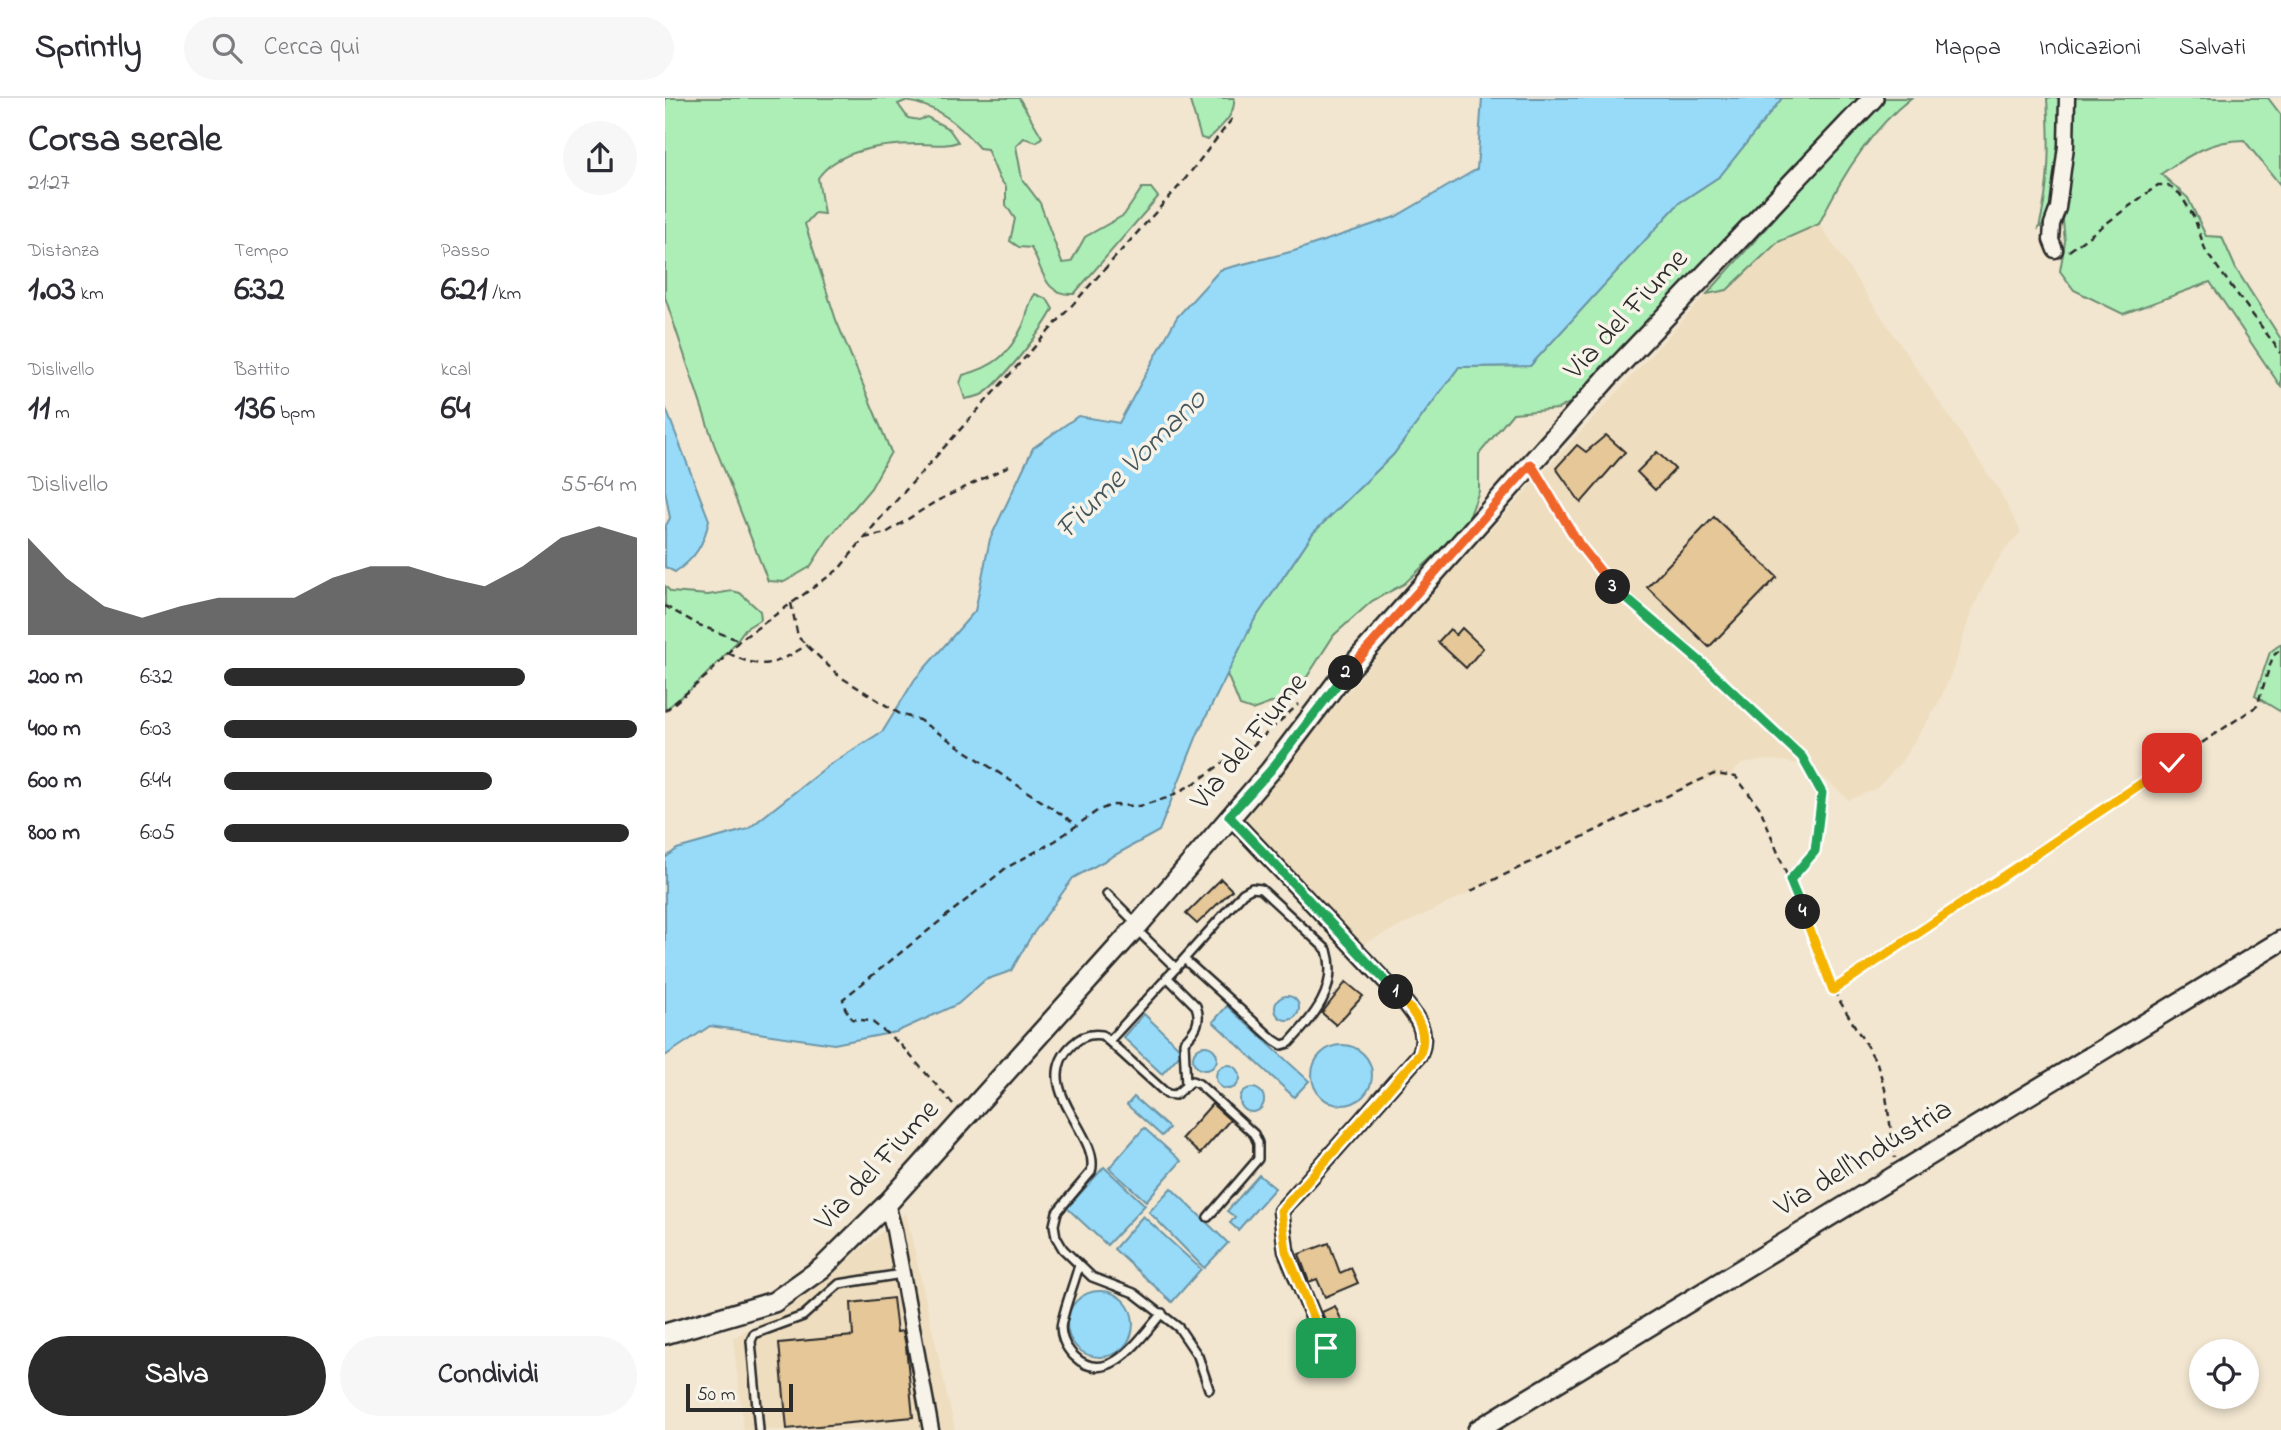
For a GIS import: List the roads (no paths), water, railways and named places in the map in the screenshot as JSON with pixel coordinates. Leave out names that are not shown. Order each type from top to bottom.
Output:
[{"type":"street","name":"Via del Fiume","points":[[665,1334],[774,1302],[823,1268],[887,1204],[1136,927],[1270,771],[1336,684],[1607,378],[1873,98]]},
{"type":"street","points":[[2055,250],[2051,240],[2052,224],[2058,208],[2066,146],[2067,98]]},
{"type":"street","points":[[1229,816],[1402,999],[1423,1031],[1424,1044],[1420,1054],[1281,1211],[1286,1251],[1326,1348]]},
{"type":"street","name":"Via dell'Industria","points":[[1478,1430],[2281,941]]},
{"type":"street","points":[[887,1204],[931,1430]]},
{"type":"lane","points":[[1109,1041],[1243,893],[1252,888],[1261,889],[1327,950],[1330,972],[1327,992],[1318,1010],[1289,1043],[1282,1045],[1184,959]]},
{"type":"lane","points":[[1107,894],[1176,968]]},
{"type":"lane","points":[[1167,977],[1196,1006],[1198,1012],[1198,1026],[1184,1042],[1187,1086]]},
{"type":"lane","points":[[1208,1217],[1258,1159],[1258,1143],[1254,1134],[1199,1084],[1192,1081],[1175,1095],[1167,1094],[1102,1035],[1083,1037],[1067,1051],[1058,1071],[1067,1109],[1092,1154],[1094,1164],[1091,1172],[1058,1212],[1054,1224],[1056,1237],[1063,1250],[1092,1277],[1134,1293],[1162,1313],[1189,1341],[1198,1356],[1209,1389]]},
{"type":"lane","points":[[1079,1265],[1062,1323],[1062,1337],[1068,1351],[1079,1361],[1093,1366],[1107,1366],[1121,1359],[1162,1313]]},
{"type":"lane","points":[[759,1430],[751,1341],[754,1334],[803,1316],[839,1284],[902,1274]]},
{"type":"water","name":"Fiume Vomano","points":[[1482,98],[1782,98],[1720,176],[1679,203],[1530,366],[1459,367],[1393,455],[1313,533],[1253,622],[1198,733],[1159,831],[1073,878],[1030,938],[1011,971],[985,980],[958,1004],[896,1032],[834,1044],[710,1026],[665,1056],[665,858],[677,849],[748,829],[829,765],[883,731],[915,679],[975,611],[990,539],[1033,448],[1078,416],[1119,423],[1177,317],[1220,270],[1294,251],[1395,217],[1477,169]]},
{"type":"water","points":[[665,406],[709,520],[698,550],[675,572],[665,567],[665,527],[670,518],[665,490]]},
{"type":"water","points":[[1287,996],[1296,999],[1299,1008],[1296,1017],[1287,1020],[1278,1017],[1275,1008],[1278,999]]},
{"type":"water","points":[[1227,1006],[1309,1081],[1294,1097],[1213,1022]]},
{"type":"water","points":[[1144,1014],[1183,1051],[1162,1074],[1123,1037]]},
{"type":"water","points":[[1342,1045],[1363,1054],[1372,1075],[1363,1096],[1342,1105],[1321,1096],[1312,1075],[1321,1054]]},
{"type":"water","points":[[1205,1046],[1216,1053],[1217,1058],[1210,1069],[1205,1070],[1194,1063],[1193,1058],[1200,1047]]},
{"type":"water","points":[[1228,1065],[1236,1069],[1240,1077],[1236,1085],[1228,1089],[1220,1085],[1216,1077],[1220,1069]]},
{"type":"water","points":[[1252,1088],[1263,1095],[1264,1100],[1257,1111],[1252,1112],[1241,1105],[1240,1100],[1247,1089]]},
{"type":"water","points":[[1134,1097],[1169,1128],[1162,1136],[1127,1105]]},
{"type":"water","points":[[1144,1128],[1181,1161],[1146,1201],[1109,1168]]},
{"type":"water","points":[[1104,1167],[1145,1205],[1107,1245],[1067,1208]]},
{"type":"water","points":[[1259,1175],[1275,1188],[1238,1230],[1230,1223],[1235,1217],[1227,1211]]},
{"type":"water","points":[[1171,1188],[1228,1243],[1204,1268],[1149,1212]]},
{"type":"water","points":[[1143,1216],[1201,1269],[1172,1302],[1114,1249]]},
{"type":"water","points":[[1100,1291],[1123,1301],[1133,1324],[1123,1347],[1100,1357],[1077,1347],[1067,1324],[1077,1301]]}]
